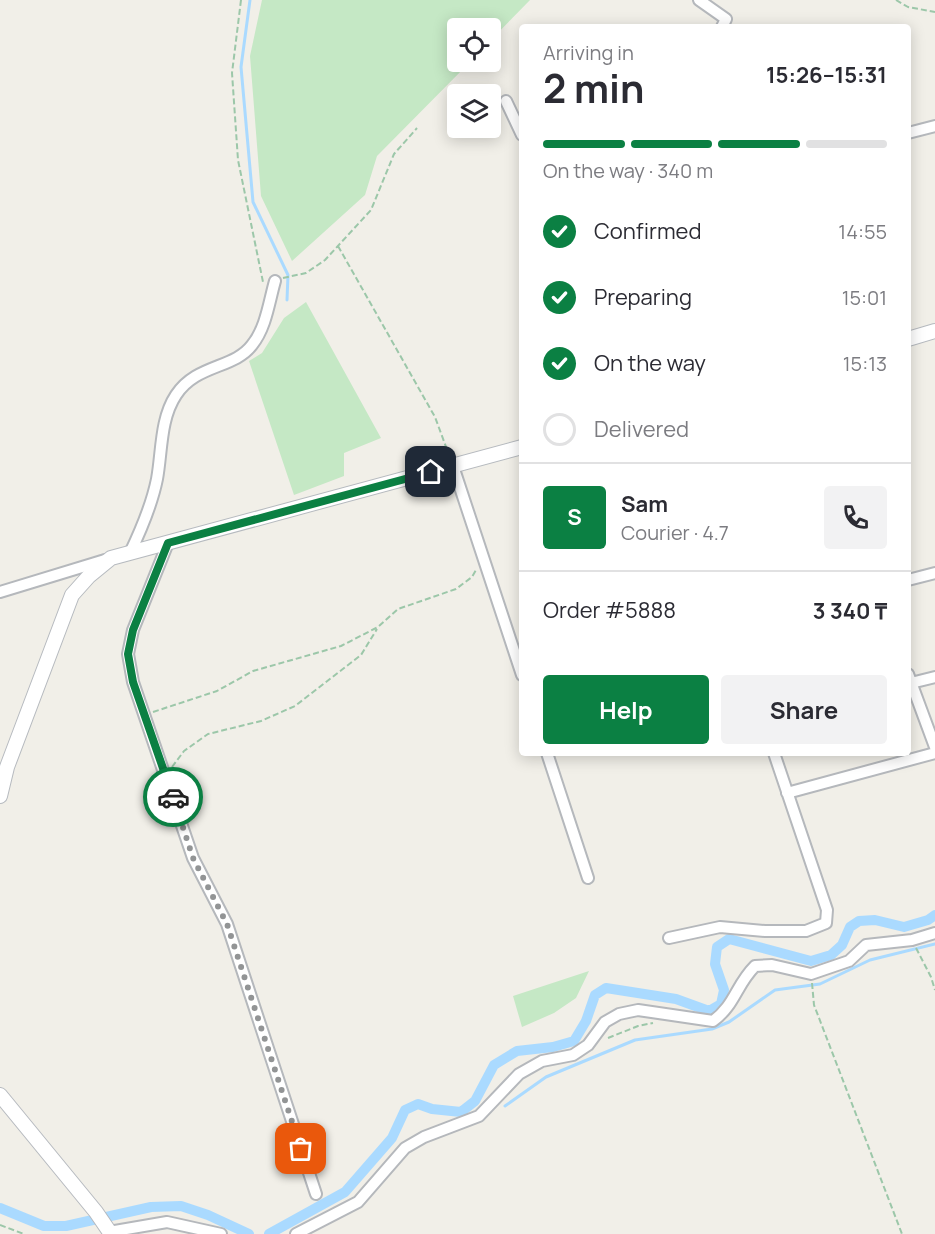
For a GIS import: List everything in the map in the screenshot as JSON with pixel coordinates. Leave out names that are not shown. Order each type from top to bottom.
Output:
[{"type":"main road","points":[[911,338],[935,331]]},
{"type":"main road","points":[[0,796],[4,767],[72,596],[89,576],[111,558],[519,448]]},
{"type":"main road","points":[[0,1095],[105,1225]]},
{"type":"street","points":[[699,0],[724,23]]},
{"type":"street","points":[[506,102],[519,129]]},
{"type":"street","points":[[911,132],[935,126]]},
{"type":"street","points":[[130,553],[140,533],[156,482],[166,419],[175,396],[187,382],[201,372],[235,358],[252,346],[264,322],[275,281]]},
{"type":"street","points":[[453,466],[519,657]]},
{"type":"street","points":[[168,543],[133,630],[128,654],[133,682],[193,858],[227,924],[316,1194]]},
{"type":"street","points":[[0,592],[111,558]]},
{"type":"street","points":[[911,579],[935,573]]},
{"type":"street","points":[[911,679],[935,677]]},
{"type":"street","points":[[911,684],[935,747]]},
{"type":"street","points":[[787,793],[935,753]]},
{"type":"street","points":[[548,756],[588,878]]},
{"type":"street","points":[[669,938],[720,927],[765,932],[806,931],[826,923],[827,910],[775,756]]},
{"type":"street","points":[[296,1234],[358,1202],[405,1148],[424,1137],[479,1116],[519,1074],[542,1061],[573,1055],[588,1045],[605,1022],[620,1014],[638,1010],[713,1021],[724,1012],[744,976],[755,966],[772,965],[811,974],[849,961],[866,945],[912,940],[935,933]]},
{"type":"street","points":[[105,1225],[166,1222],[221,1234]]},
{"type":"path","points":[[242,0],[232,73],[238,160],[263,282]]},
{"type":"path","points":[[897,0],[908,7],[935,12]]},
{"type":"path","points":[[275,281],[306,273],[325,260],[338,246],[371,210],[394,154],[417,128]]},
{"type":"path","points":[[338,246],[435,417],[453,466]]},
{"type":"path","points":[[145,715],[217,691],[253,671],[341,646],[378,627],[398,609],[456,589],[472,577],[483,556]]},
{"type":"path","points":[[166,777],[184,751],[208,734],[261,721],[295,706],[361,655],[378,627]]},
{"type":"path","points":[[912,940],[935,990]]},
{"type":"path","points":[[811,974],[814,1005],[902,1234]]},
{"type":"path","points":[[608,1038],[638,1026],[658,1022]]},
{"type":"path","points":[[0,1225],[24,1234]]},
{"type":"green space","points":[[262,0],[530,0],[501,30],[501,18],[447,18],[447,72],[460,72],[377,156],[365,195],[292,261],[261,196],[250,56]]},
{"type":"green space","points":[[306,302],[381,438],[344,453],[344,476],[294,495],[249,361],[262,353],[284,318]]},
{"type":"green space","points":[[589,971],[576,998],[554,1013],[522,1027],[513,996]]},
{"type":"waterway","points":[[250,0],[241,67],[253,202],[288,275],[287,300]]},
{"type":"waterway","points":[[269,1234],[345,1192],[392,1138],[405,1110],[418,1104],[432,1109],[461,1112],[475,1101],[494,1065],[517,1051],[553,1047],[574,1041],[586,1021],[595,995],[606,988],[676,999],[709,1011],[721,1004],[724,990],[715,964],[717,947],[729,939],[811,961],[831,955],[842,945],[850,927],[859,921],[875,920],[904,927],[928,920],[935,915]]},
{"type":"waterway","points":[[505,1106],[546,1077],[635,1040],[712,1029],[729,1022],[775,990],[820,984],[870,960],[935,944]]},
{"type":"waterway","points":[[0,1208],[44,1226],[66,1226],[151,1207],[181,1206],[208,1215],[249,1234]]},
{"type":"way so far","points":[[173,797],[193,858],[227,924],[301,1149]]},
{"type":"route","points":[[173,797],[133,682],[128,654],[133,630],[168,543],[431,472]]}]
